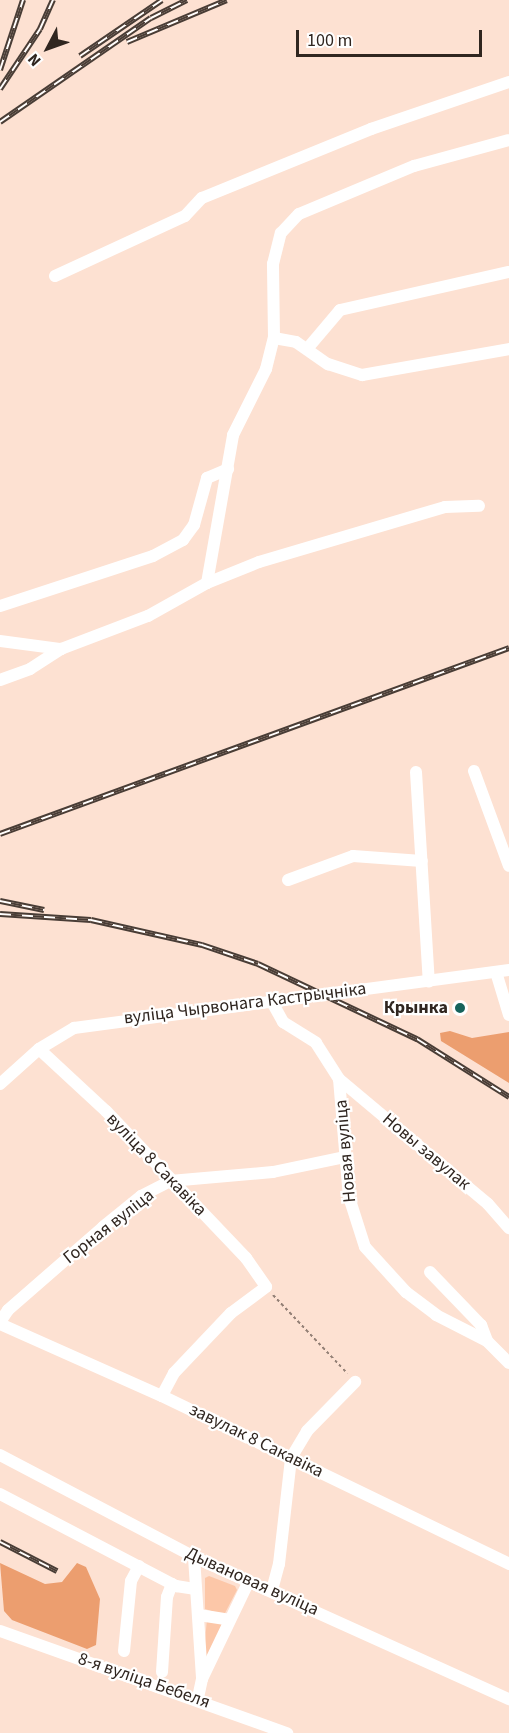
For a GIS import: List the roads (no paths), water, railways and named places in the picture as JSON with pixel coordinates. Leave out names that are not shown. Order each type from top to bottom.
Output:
[{"type":"street","points":[[55,276],[185,216],[202,198],[371,129],[509,82]]},
{"type":"street","points":[[207,583],[233,435],[266,369],[274,338],[273,264],[281,233],[299,214],[414,166],[509,140]]},
{"type":"street","points":[[307,349],[340,310],[509,272]]},
{"type":"street","points":[[274,338],[296,342],[328,364],[362,375],[509,349]]},
{"type":"street","points":[[0,606],[153,556],[183,540],[194,525],[207,478],[228,469]]},
{"type":"street","points":[[0,680],[30,669],[61,649],[148,616],[207,583],[259,562],[445,507],[479,506]]},
{"type":"street","points":[[0,641],[61,649]]},
{"type":"street","points":[[474,771],[509,867]]},
{"type":"street","points":[[416,772],[429,982]]},
{"type":"street","points":[[288,880],[353,856],[422,861]]},
{"type":"street","name":"вуліца Чырвонага Кастрычніка","points":[[0,1084],[39,1049],[74,1028],[102,1022],[429,982],[509,969]]},
{"type":"street","points":[[496,972],[509,1015]]},
{"type":"street","name":"Новая вуліца","points":[[272,1002],[283,1022],[316,1043],[339,1079],[345,1157],[354,1222],[370,1254],[406,1292],[436,1315],[487,1341],[509,1364]]},
{"type":"street","name":"вуліца 8 Сакавіка","points":[[39,1049],[105,1111],[246,1258],[266,1287],[231,1313],[182,1364],[162,1396]]},
{"type":"street","name":"Новы завулак","points":[[339,1079],[488,1204],[509,1228]]},
{"type":"street","name":"Горная вуліца","points":[[0,1323],[8,1310],[103,1227],[141,1196],[171,1181],[273,1172],[345,1157]]},
{"type":"street","points":[[430,1272],[481,1325],[487,1341]]},
{"type":"street","name":"завулак 8 Сакавіка","points":[[0,1323],[162,1396],[509,1564]]},
{"type":"street","points":[[272,1590],[279,1564],[291,1458],[307,1431],[355,1382]]},
{"type":"street","name":"Дывановая вуліца","points":[[0,1455],[194,1557],[272,1590],[509,1699]]},
{"type":"street","points":[[0,1494],[172,1584],[196,1589]]},
{"type":"street","points":[[194,1557],[202,1679]]},
{"type":"street","points":[[124,1651],[131,1581],[139,1566]]},
{"type":"street","points":[[198,1698],[202,1679],[249,1581]]},
{"type":"street","points":[[162,1672],[167,1597],[172,1584]]},
{"type":"street","points":[[199,1615],[229,1620]]},
{"type":"street","name":"8-я вуліца Бебеля","points":[[0,1631],[198,1698],[262,1730],[287,1733]]},
{"type":"railway","points":[[0,70],[23,0]]},
{"type":"railway","points":[[0,89],[40,29],[53,0]]},
{"type":"railway","points":[[80,56],[162,0]]},
{"type":"railway","points":[[0,122],[151,18],[187,0]]},
{"type":"railway","points":[[127,42],[227,0]]},
{"type":"railway","points":[[0,834],[509,648]]},
{"type":"railway","points":[[0,901],[44,910]]},
{"type":"railway","points":[[0,914],[91,920],[202,945],[258,964],[417,1039],[509,1097]]},
{"type":"railway","points":[[0,1542],[57,1571]]},
{"type":"place","name":"Крынка","points":[[460,1008]]}]
